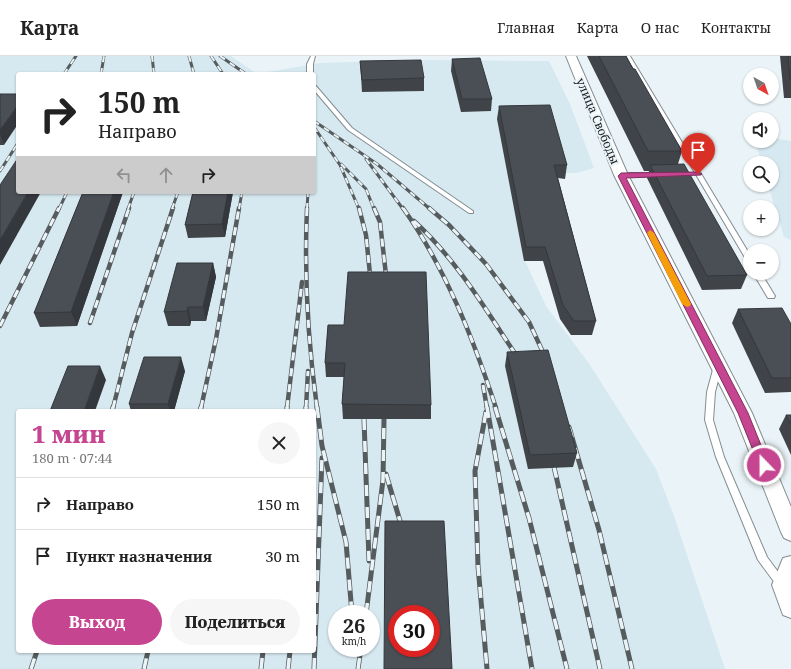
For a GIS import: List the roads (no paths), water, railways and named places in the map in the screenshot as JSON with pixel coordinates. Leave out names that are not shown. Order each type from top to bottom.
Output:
[{"type":"street","name":"улица Свободы","points":[[571,56],[621,176],[743,413],[791,532]]},
{"type":"street","points":[[791,565],[783,585],[791,608]]},
{"type":"lane","points":[[310,72],[310,64],[313,56]]},
{"type":"lane","points":[[628,56],[743,249]]},
{"type":"lane","points":[[316,89],[350,129],[471,212]]},
{"type":"lane","points":[[691,174],[698,174]]},
{"type":"lane","points":[[621,176],[668,175]]},
{"type":"lane","points":[[761,280],[771,296]]},
{"type":"lane","points":[[718,364],[711,392],[709,420],[720,457],[763,560],[783,585]]},
{"type":"railway","points":[[65,72],[76,56]]},
{"type":"railway","points":[[101,72],[104,56]]},
{"type":"railway","points":[[152,56],[154,72]]},
{"type":"railway","points":[[189,56],[193,72]]},
{"type":"railway","points":[[211,56],[222,72]]},
{"type":"railway","points":[[220,56],[243,72]]},
{"type":"railway","points":[[316,122],[377,164],[430,209]]},
{"type":"railway","points":[[316,130],[340,165],[359,209]]},
{"type":"railway","points":[[0,171],[16,146]]},
{"type":"railway","points":[[366,159],[403,209]]},
{"type":"railway","points":[[341,164],[366,189],[374,209]]},
{"type":"railway","points":[[59,209],[66,194]]},
{"type":"railway","points":[[128,209],[133,194]]},
{"type":"railway","points":[[172,209],[177,194]]},
{"type":"railway","points":[[239,209],[242,194]]},
{"type":"railway","points":[[307,209],[308,194]]},
{"type":"railway","points":[[0,326],[59,208]]},
{"type":"railway","points":[[90,323],[129,208]]},
{"type":"railway","points":[[113,408],[132,333],[173,208]]},
{"type":"railway","points":[[201,408],[216,339],[239,208]]},
{"type":"railway","points":[[307,208],[306,258],[308,308],[311,358],[317,408]]},
{"type":"railway","points":[[359,208],[366,235],[371,284]]},
{"type":"railway","points":[[374,208],[380,222],[387,284]]},
{"type":"railway","points":[[403,208],[432,255],[457,305],[478,356],[496,408]]},
{"type":"railway","points":[[429,208],[449,225],[486,264],[529,322],[547,361]]},
{"type":"railway","points":[[414,221],[430,236],[458,270],[484,306],[520,361]]},
{"type":"railway","points":[[287,408],[302,282]]},
{"type":"railway","points":[[306,408],[308,371]]},
{"type":"railway","points":[[483,385],[487,408]]},
{"type":"railway","points":[[317,407],[322,446],[346,542],[351,605]]},
{"type":"railway","points":[[487,407],[532,669]]},
{"type":"railway","points":[[495,407],[529,518],[567,669]]},
{"type":"railway","points":[[486,412],[475,471],[478,566],[487,669]]},
{"type":"railway","points":[[364,419],[369,561]]},
{"type":"railway","points":[[367,605],[383,480],[384,419]]},
{"type":"railway","points":[[569,427],[599,530],[632,669]]},
{"type":"railway","points":[[316,616],[322,458]]},
{"type":"railway","points":[[554,467],[600,669]]},
{"type":"railway","points":[[386,474],[403,531]]},
{"type":"railway","points":[[31,669],[36,653]]},
{"type":"railway","points":[[144,669],[148,653]]},
{"type":"railway","points":[[261,669],[263,653]]},
{"type":"railway","points":[[288,669],[290,653]]},
{"type":"railway","points":[[314,669],[315,653]]},
{"type":"railway","points":[[358,669],[360,657]]}]
